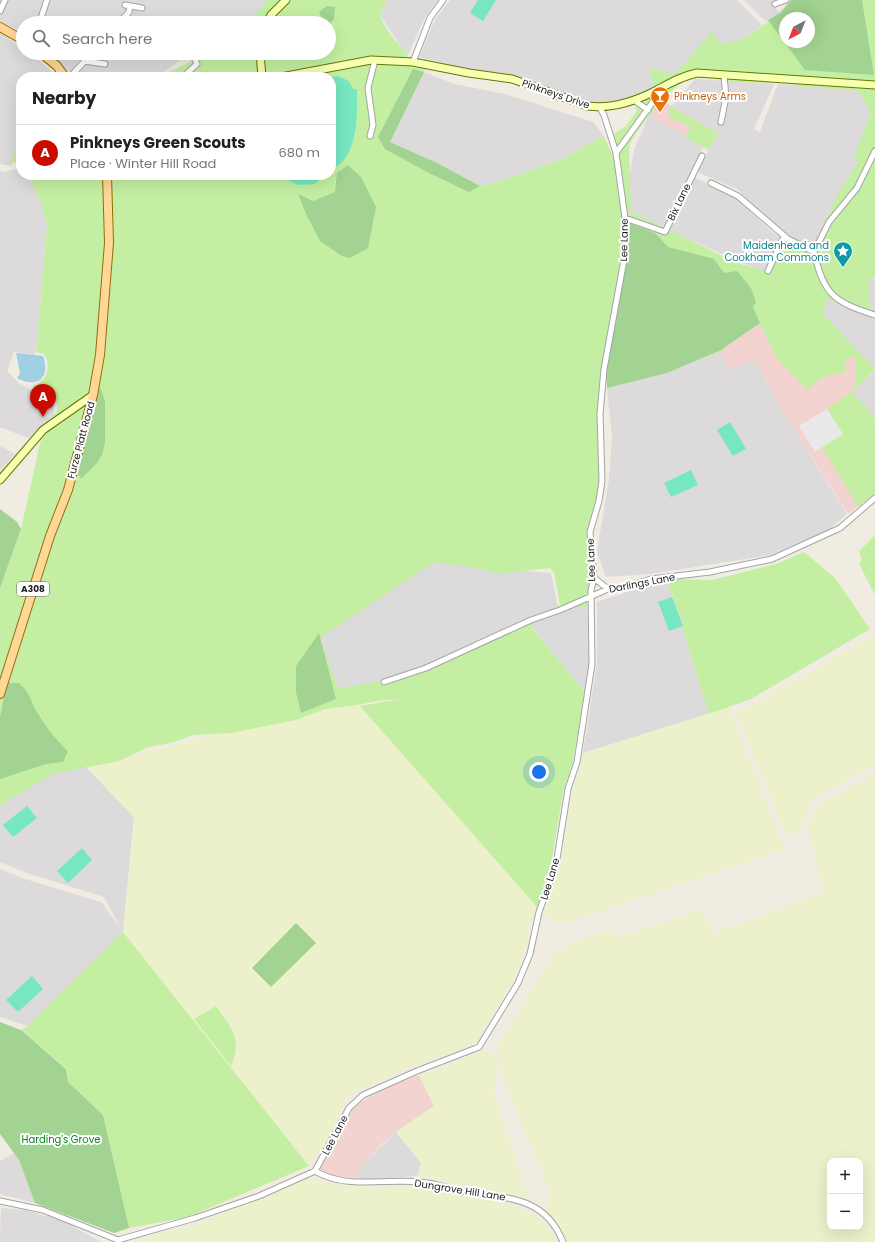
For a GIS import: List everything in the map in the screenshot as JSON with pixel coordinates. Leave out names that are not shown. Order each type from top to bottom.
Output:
[{"type":"main road","points":[[0,27],[16,36]]},
{"type":"main road","points":[[50,60],[61,72]]},
{"type":"main road","name":"Furze Platt Road","points":[[0,694],[48,544],[68,490],[93,396],[100,355],[109,250],[107,180]]},
{"type":"street","points":[[0,11],[5,0]]},
{"type":"street","points":[[41,16],[47,0]]},
{"type":"street","points":[[270,16],[286,0]]},
{"type":"street","points":[[413,62],[430,18],[443,0]]},
{"type":"street","points":[[775,4],[786,0]]},
{"type":"street","points":[[125,16],[129,12],[127,5],[142,8]]},
{"type":"street","points":[[188,72],[197,64],[195,60]]},
{"type":"street","points":[[261,60],[262,72]]},
{"type":"street","points":[[370,136],[373,125],[368,88],[375,60]]},
{"type":"street","name":"Pinkneys Drive","points":[[309,72],[375,60],[413,62],[469,73],[512,79],[588,106],[600,108],[634,100],[688,75],[697,74],[875,85]]},
{"type":"street","points":[[74,72],[84,61],[105,64]]},
{"type":"street","points":[[722,122],[726,98],[724,76]]},
{"type":"street","points":[[616,153],[648,110],[655,99],[656,91]]},
{"type":"street","points":[[634,100],[648,110]]},
{"type":"street","name":"Lee Lane","points":[[315,1171],[349,1108],[363,1095],[388,1083],[479,1047],[518,983],[530,954],[539,912],[556,865],[568,789],[577,762],[592,664],[592,596],[594,578],[590,532],[602,487],[602,390],[607,353],[626,249],[625,218],[616,153],[604,115],[600,108]]},
{"type":"street","points":[[814,252],[830,222],[857,188],[875,151]]},
{"type":"street","name":"Bix Lane","points":[[625,218],[665,232],[702,156]]},
{"type":"street","points":[[711,183],[738,196],[784,237],[814,252],[824,283],[834,298],[875,315]]},
{"type":"street","points":[[768,271],[784,237]]},
{"type":"street","points":[[0,480],[43,430],[93,396]]},
{"type":"street","name":"Darlings Lane","points":[[384,682],[426,668],[524,623],[592,596],[608,588],[618,589],[651,580],[710,572],[772,559],[840,528],[875,498]]},
{"type":"street","points":[[594,578],[608,588]]},
{"type":"street","points":[[0,1201],[43,1210],[118,1240],[195,1218],[259,1196],[315,1171]]},
{"type":"street","name":"Dungrove Hill Lane","points":[[315,1171],[333,1178],[358,1183],[420,1182],[462,1191],[505,1197],[527,1203],[536,1207],[552,1221],[563,1242]]},
{"type":"shaded area","points":[[0,0],[277,0],[262,16],[16,16],[16,30],[0,22]]},
{"type":"shaded area","points":[[387,0],[438,0],[426,16],[408,54],[401,47],[382,18],[381,15],[383,7]]},
{"type":"shaded area","points":[[450,0],[737,0],[762,25],[744,39],[646,92],[631,98],[599,105],[567,96],[520,78],[478,73],[419,57],[435,20]]},
{"type":"shaded area","points":[[744,0],[781,0],[772,4],[779,14],[766,22]]},
{"type":"shaded area","points":[[0,33],[16,43],[16,60],[39,60],[52,72],[16,72],[16,157],[11,166],[0,164]]},
{"type":"shaded area","points":[[55,60],[181,60],[163,72],[70,72]]},
{"type":"shaded area","points":[[424,72],[454,84],[505,94],[593,122],[604,136],[562,159],[507,179],[481,186],[437,163],[390,142]]},
{"type":"shaded area","points":[[695,79],[774,84],[754,129],[760,132],[778,84],[869,90],[875,120],[860,166],[827,216],[813,250],[783,233],[737,189],[697,172],[718,133],[671,107]]},
{"type":"shaded area","points":[[661,100],[718,133],[709,150],[649,115]]},
{"type":"shaded area","points":[[649,115],[703,147],[664,228],[623,214],[634,150]]},
{"type":"shaded area","points":[[16,169],[16,180],[31,180],[44,211],[47,225],[36,352],[34,355],[14,352],[7,371],[20,384],[32,390],[43,391],[49,394],[53,400],[55,419],[28,438],[0,427],[0,170],[4,172]]},
{"type":"shaded area","points":[[693,177],[733,195],[772,232],[781,238],[765,273],[668,230]]},
{"type":"shaded area","points":[[868,277],[875,278],[875,369],[823,314],[827,295]]},
{"type":"shaded area","points":[[827,295],[823,314],[875,369],[852,392],[875,418],[875,493],[848,514],[790,423],[754,360],[729,369],[720,350],[759,324]]},
{"type":"shaded area","points":[[720,350],[753,359],[790,423],[847,514],[827,531],[771,555],[650,574],[606,577],[597,552],[609,479],[612,436],[607,388],[667,373]]},
{"type":"shaded area","points":[[875,370],[875,418],[852,392]]},
{"type":"shaded area","points":[[827,409],[843,434],[815,452],[799,426]]},
{"type":"shaded area","points":[[0,446],[15,454],[0,471]]},
{"type":"shaded area","points":[[431,559],[498,569],[551,573],[558,608],[531,616],[427,667],[335,695],[319,633]]},
{"type":"shaded area","points":[[666,579],[684,625],[684,633],[709,714],[583,753],[597,663],[597,602]]},
{"type":"shaded area","points":[[587,604],[589,663],[586,693],[529,624]]},
{"type":"shaded area","points":[[84,765],[134,817],[123,932],[28,1026],[0,1017],[0,869],[25,879],[101,902],[121,929],[104,897],[27,873],[0,862],[0,804],[48,771]]},
{"type":"shaded area","points":[[419,1075],[434,1106],[396,1132],[383,1143],[361,1166],[355,1178],[326,1175],[319,1169],[353,1109],[362,1101],[390,1086]]},
{"type":"shaded area","points":[[396,1132],[421,1163],[417,1176],[377,1179],[355,1178],[361,1166]]},
{"type":"shaded area","points":[[14,1153],[19,1160],[35,1203],[0,1194],[0,1161]]},
{"type":"shaded area","points":[[1,1208],[25,1210],[48,1217],[51,1214],[101,1242],[0,1242]]},
{"type":"green space","points":[[267,0],[387,0],[382,11],[382,19],[392,36],[408,54],[406,61],[427,66],[390,143],[437,163],[481,186],[507,179],[562,159],[604,136],[612,154],[622,196],[624,246],[604,359],[599,494],[588,534],[591,579],[590,605],[552,616],[539,621],[531,627],[586,693],[573,761],[563,793],[551,864],[537,907],[360,706],[401,699],[325,709],[296,720],[230,733],[194,735],[171,743],[149,747],[119,761],[52,774],[0,805],[0,588],[21,529],[40,443],[45,433],[60,423],[52,418],[57,411],[56,399],[53,392],[42,387],[38,390],[33,386],[42,381],[48,368],[48,363],[44,354],[36,352],[47,225],[40,201],[30,180],[336,180],[336,72],[169,72],[192,61],[336,60],[336,16],[254,16]],"holes":[[[434,562],[491,571],[495,574],[550,568],[554,572],[560,605],[430,663],[409,674],[338,689],[320,638]]]},
{"type":"green space","points":[[478,0],[496,0],[483,21],[470,13]]},
{"type":"green space","points":[[791,0],[862,0],[874,75],[805,70],[789,48],[815,48],[815,12],[781,12]]},
{"type":"green space","points":[[799,0],[875,0],[875,277],[870,277],[870,310],[868,313],[834,302],[827,297],[823,314],[875,369],[852,392],[875,418],[875,493],[858,507],[822,447],[843,434],[827,409],[844,398],[853,389],[856,378],[856,357],[845,357],[845,372],[822,377],[808,390],[777,359],[759,322],[722,347],[723,351],[691,362],[606,383],[606,370],[625,270],[628,221],[631,218],[632,212],[735,262],[767,272],[784,239],[809,247],[814,244],[837,196],[858,162],[854,157],[871,113],[858,91],[796,86],[794,84],[786,83],[741,83],[691,77],[676,87],[666,97],[632,140],[629,147],[631,212],[626,207],[622,178],[607,133],[612,135],[626,126],[637,111],[635,105],[639,100],[655,93],[649,68],[675,74],[711,31],[721,44],[739,40],[748,36],[779,14],[779,48],[815,48],[815,12],[782,12]]},
{"type":"green space","points":[[327,6],[335,7],[334,16],[321,16],[319,12]]},
{"type":"green space","points":[[779,14],[779,35],[768,20]]},
{"type":"green space","points":[[413,69],[424,72],[390,142],[437,163],[480,186],[469,192],[429,173],[385,149],[378,137]]},
{"type":"green space","points":[[336,76],[349,81],[353,89],[357,89],[357,111],[352,146],[347,156],[336,167]]},
{"type":"green space","points":[[671,107],[718,133],[709,150],[685,137],[690,127],[677,120],[675,122],[670,117],[668,111]]},
{"type":"green space","points":[[16,152],[16,164],[11,160]]},
{"type":"green space","points":[[348,165],[361,177],[376,207],[368,248],[350,258],[342,256],[320,241],[298,194],[313,201],[335,192],[337,173]]},
{"type":"green space","points":[[288,180],[319,180],[315,184],[298,185]]},
{"type":"green space","points":[[628,223],[655,233],[668,247],[714,259],[724,273],[737,271],[751,288],[756,302],[753,307],[760,323],[721,350],[667,373],[607,388],[606,364],[626,258]]},
{"type":"green space","points":[[100,387],[105,401],[105,443],[102,455],[97,463],[81,479],[77,473]]},
{"type":"green space","points":[[730,422],[746,449],[733,456],[717,430]]},
{"type":"green space","points":[[691,470],[698,485],[671,497],[664,483]]},
{"type":"green space","points":[[0,509],[17,522],[21,529],[0,588]]},
{"type":"green space","points":[[875,535],[875,595],[859,564],[862,560],[859,551]]},
{"type":"green space","points":[[804,552],[835,578],[870,629],[751,699],[709,714],[684,633],[684,625],[666,579],[712,580],[776,564]]},
{"type":"green space","points":[[672,597],[683,626],[669,631],[658,602]]},
{"type":"green space","points":[[319,633],[336,699],[301,713],[296,692],[296,666]]},
{"type":"green space","points":[[875,634],[875,764],[811,800],[802,828],[787,836],[736,712],[754,705]]},
{"type":"green space","points":[[7,683],[19,683],[23,687],[46,726],[68,751],[63,762],[46,764],[0,779],[0,717]]},
{"type":"green space","points":[[360,706],[537,907],[530,924],[523,956],[512,982],[476,1043],[417,1064],[361,1088],[343,1104],[332,1136],[309,1166],[123,932],[134,817],[84,765],[105,763],[328,707]]},
{"type":"green space","points":[[729,707],[785,849],[558,925],[544,912],[561,864],[573,789],[583,753]]},
{"type":"green space","points":[[875,773],[875,1239],[867,1242],[565,1242],[558,1223],[545,1210],[551,1193],[501,1074],[498,1058],[493,1092],[529,1199],[417,1176],[421,1163],[396,1132],[434,1106],[419,1075],[445,1067],[480,1051],[497,1055],[496,1049],[556,950],[609,929],[615,938],[701,910],[714,933],[824,893],[808,827],[815,807]]},
{"type":"green space","points":[[27,806],[37,818],[13,837],[3,825]]},
{"type":"green space","points":[[82,848],[92,860],[68,883],[57,871]]},
{"type":"green space","points":[[296,923],[316,943],[271,987],[252,968]]},
{"type":"green space","points":[[123,932],[309,1166],[188,1217],[129,1228],[103,1115],[68,1082],[66,1068],[21,1030],[28,1026]]},
{"type":"green space","points":[[32,976],[43,989],[18,1012],[6,1000]]},
{"type":"green space","points":[[216,1006],[231,1027],[234,1034],[236,1048],[231,1066],[194,1019]]},
{"type":"green space","name":"Harding's Grove","points":[[0,1022],[21,1030],[66,1069],[68,1082],[103,1115],[129,1228],[114,1233],[35,1203],[19,1160],[0,1134]]},
{"type":"green space","points":[[309,1178],[336,1184],[371,1187],[419,1186],[505,1203],[536,1215],[551,1227],[556,1242],[122,1242],[196,1225],[283,1187]]},
{"type":"water","points":[[16,353],[43,356],[45,364],[44,376],[36,382],[24,381],[17,378],[20,374]]},
{"type":"place","name":"Pinkneys Arms","points":[[660,113]]},
{"type":"place","name":"Maidenhead and Cookham Commons","points":[[843,268]]},
{"type":"place","name":"Pinkneys Green Scouts","points":[[43,417]]}]
